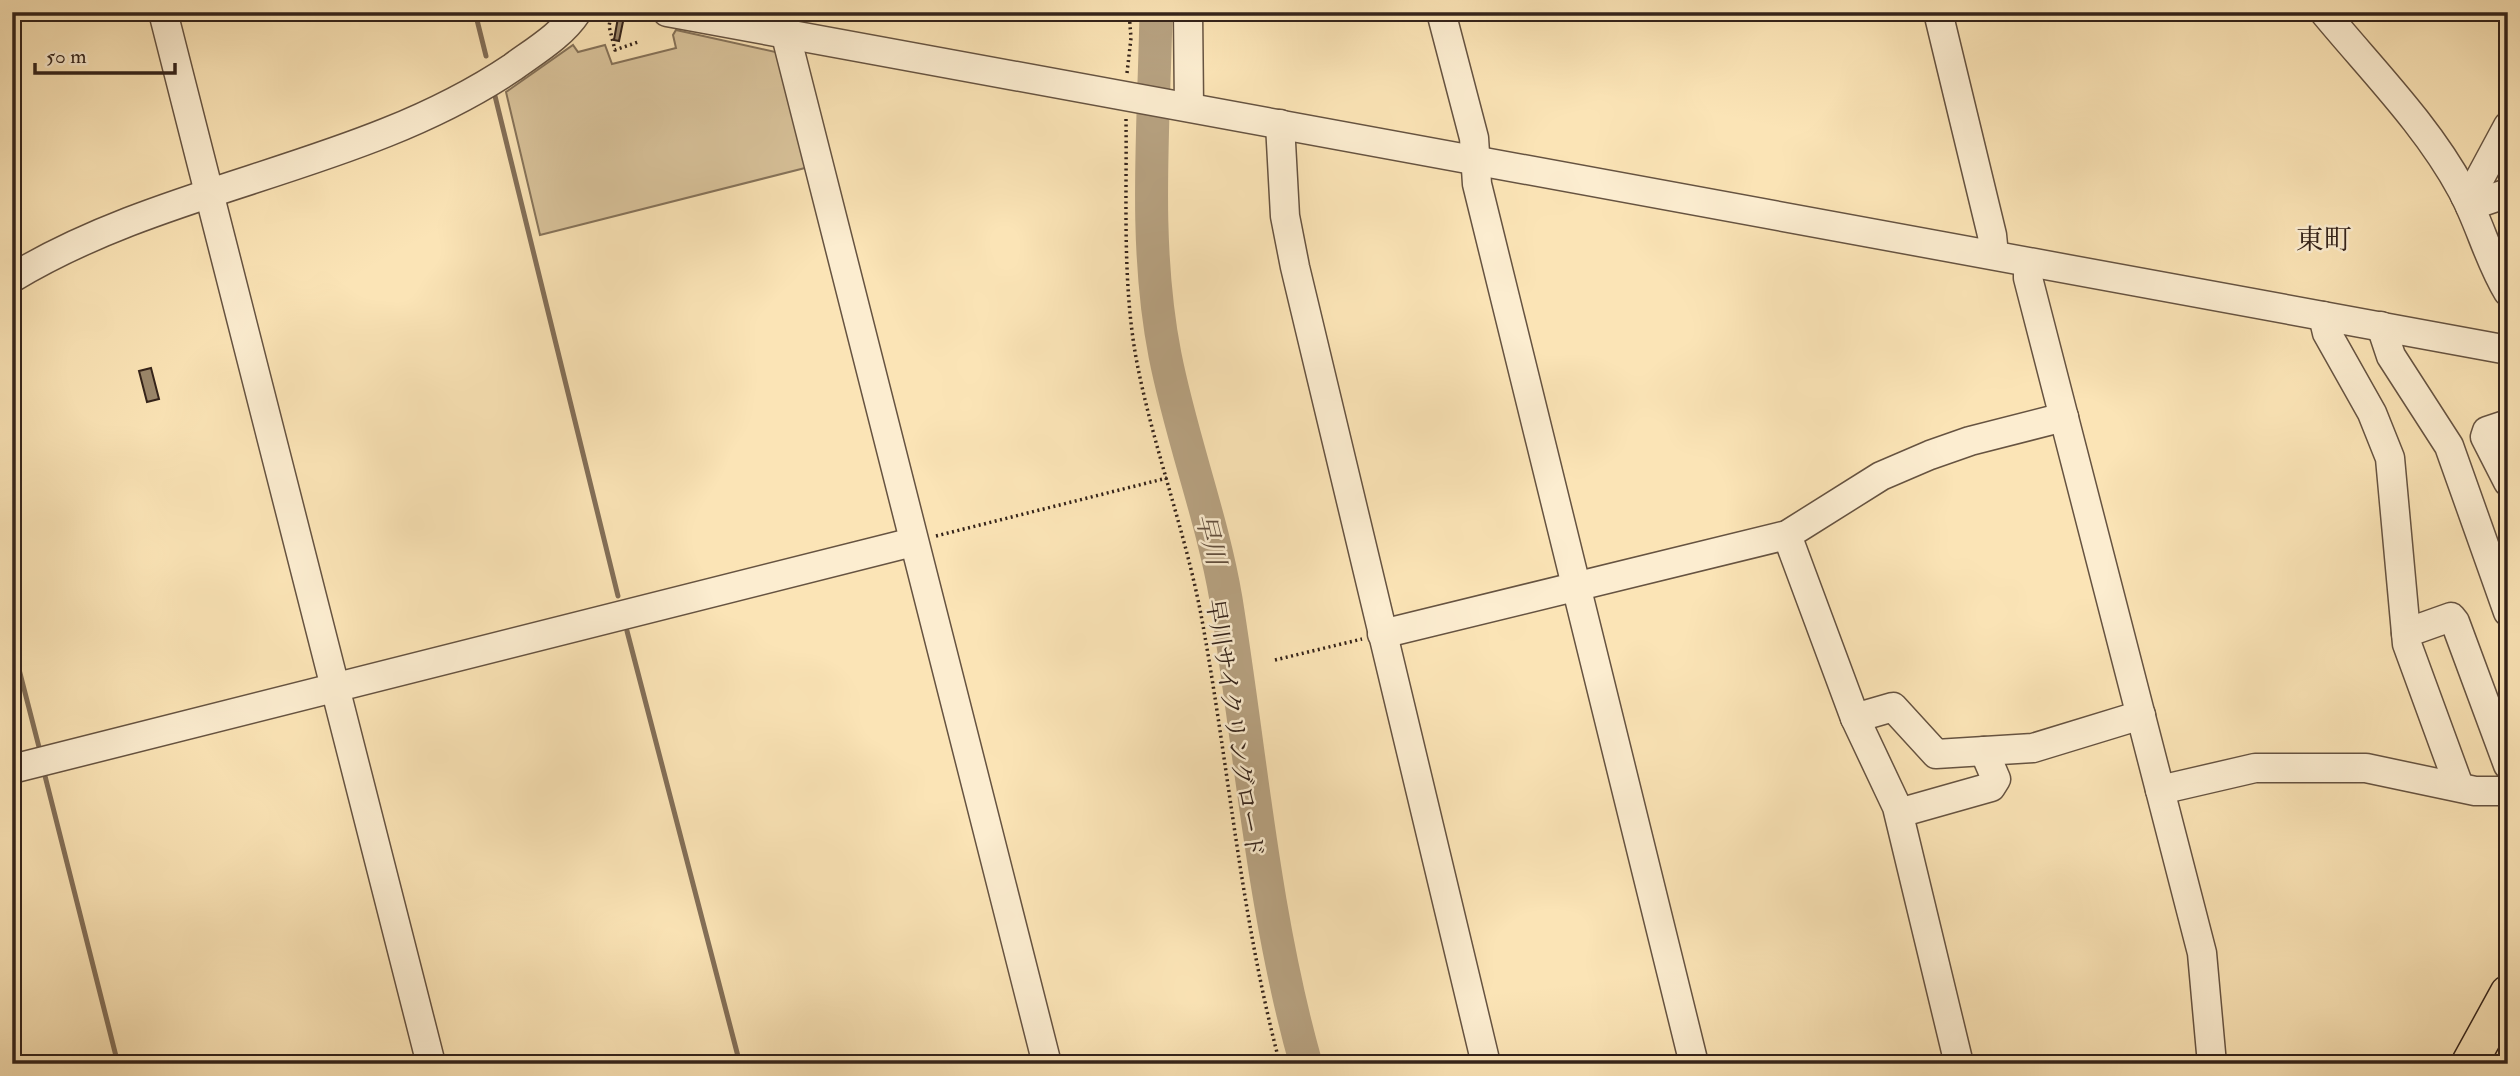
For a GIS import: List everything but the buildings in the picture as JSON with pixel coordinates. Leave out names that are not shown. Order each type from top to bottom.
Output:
[{"type":"main road","points":[[2474,1062],[2508,993]]},
{"type":"street","points":[[163,12],[431,1064]]},
{"type":"street","points":[[12,278],[104,231],[358,145],[436,112],[529,56],[558,33],[577,12]]},
{"type":"street","points":[[667,12],[783,24],[1127,96],[2508,350]]},
{"type":"street","points":[[1186,107],[1188,12]]},
{"type":"street","points":[[1441,12],[1474,138],[1477,184],[1694,1064]]},
{"type":"street","points":[[1938,12],[1992,235],[1994,255]]},
{"type":"street","points":[[2324,12],[2413,119],[2467,201],[2487,253],[2508,292]]},
{"type":"street","points":[[783,24],[1047,1064]]},
{"type":"street","points":[[1280,124],[1290,242],[1381,635],[1486,1064]]},
{"type":"street","points":[[2467,201],[2508,126]]},
{"type":"street","points":[[2467,201],[2508,193]]},
{"type":"street","points":[[2028,263],[2028,278],[2202,953],[2212,1064]]},
{"type":"street","points":[[2323,316],[2327,333],[2372,413],[2390,458],[2406,634],[2459,786]]},
{"type":"street","points":[[2381,326],[2391,356],[2449,446],[2508,612]]},
{"type":"street","points":[[1381,635],[1787,535],[1881,476],[1930,455],[2064,417]]},
{"type":"street","points":[[2508,424],[2487,431],[2485,437],[2508,482]]},
{"type":"street","points":[[1787,535],[1855,718],[1899,813],[1959,1064]]},
{"type":"street","points":[[12,769],[913,542]]},
{"type":"street","points":[[2406,634],[2451,617],[2455,622],[2508,765]]},
{"type":"street","points":[[1855,718],[1893,707],[1936,754],[2033,748],[2141,715]]},
{"type":"street","points":[[1899,813],[1991,788],[1996,779],[1984,751]]},
{"type":"street","points":[[2160,790],[2255,768],[2365,768],[2475,791],[2508,791]]},
{"type":"path","points":[[612,12],[609,26],[615,50],[638,41]]},
{"type":"path","name":"早川サイクリングロード","points":[[1129,12],[1131,38],[1127,96],[1131,311],[1137,360],[1150,423],[1188,548],[1245,902],[1280,1064]]},
{"type":"path","points":[[913,542],[1167,478]]},
{"type":"path","points":[[1275,660],[1381,635]]},
{"type":"shaded area","points":[[676,30],[780,53],[809,167],[540,235],[506,92],[573,45],[578,52],[605,45],[612,64],[676,48],[673,35]]},
{"type":"waterway","points":[[475,12],[486,56]]},
{"type":"waterway","name":"早川","points":[[1156,12],[1151,184],[1158,313],[1179,416],[1220,568],[1268,891],[1291,1007],[1306,1064]]},
{"type":"waterway","points":[[495,96],[618,596]]},
{"type":"waterway","points":[[627,631],[740,1064]]},
{"type":"waterway","points":[[12,642],[40,751]]},
{"type":"waterway","points":[[44,772],[118,1064]]},
{"type":"district","name":"東町","points":[[2324,239]]}]
